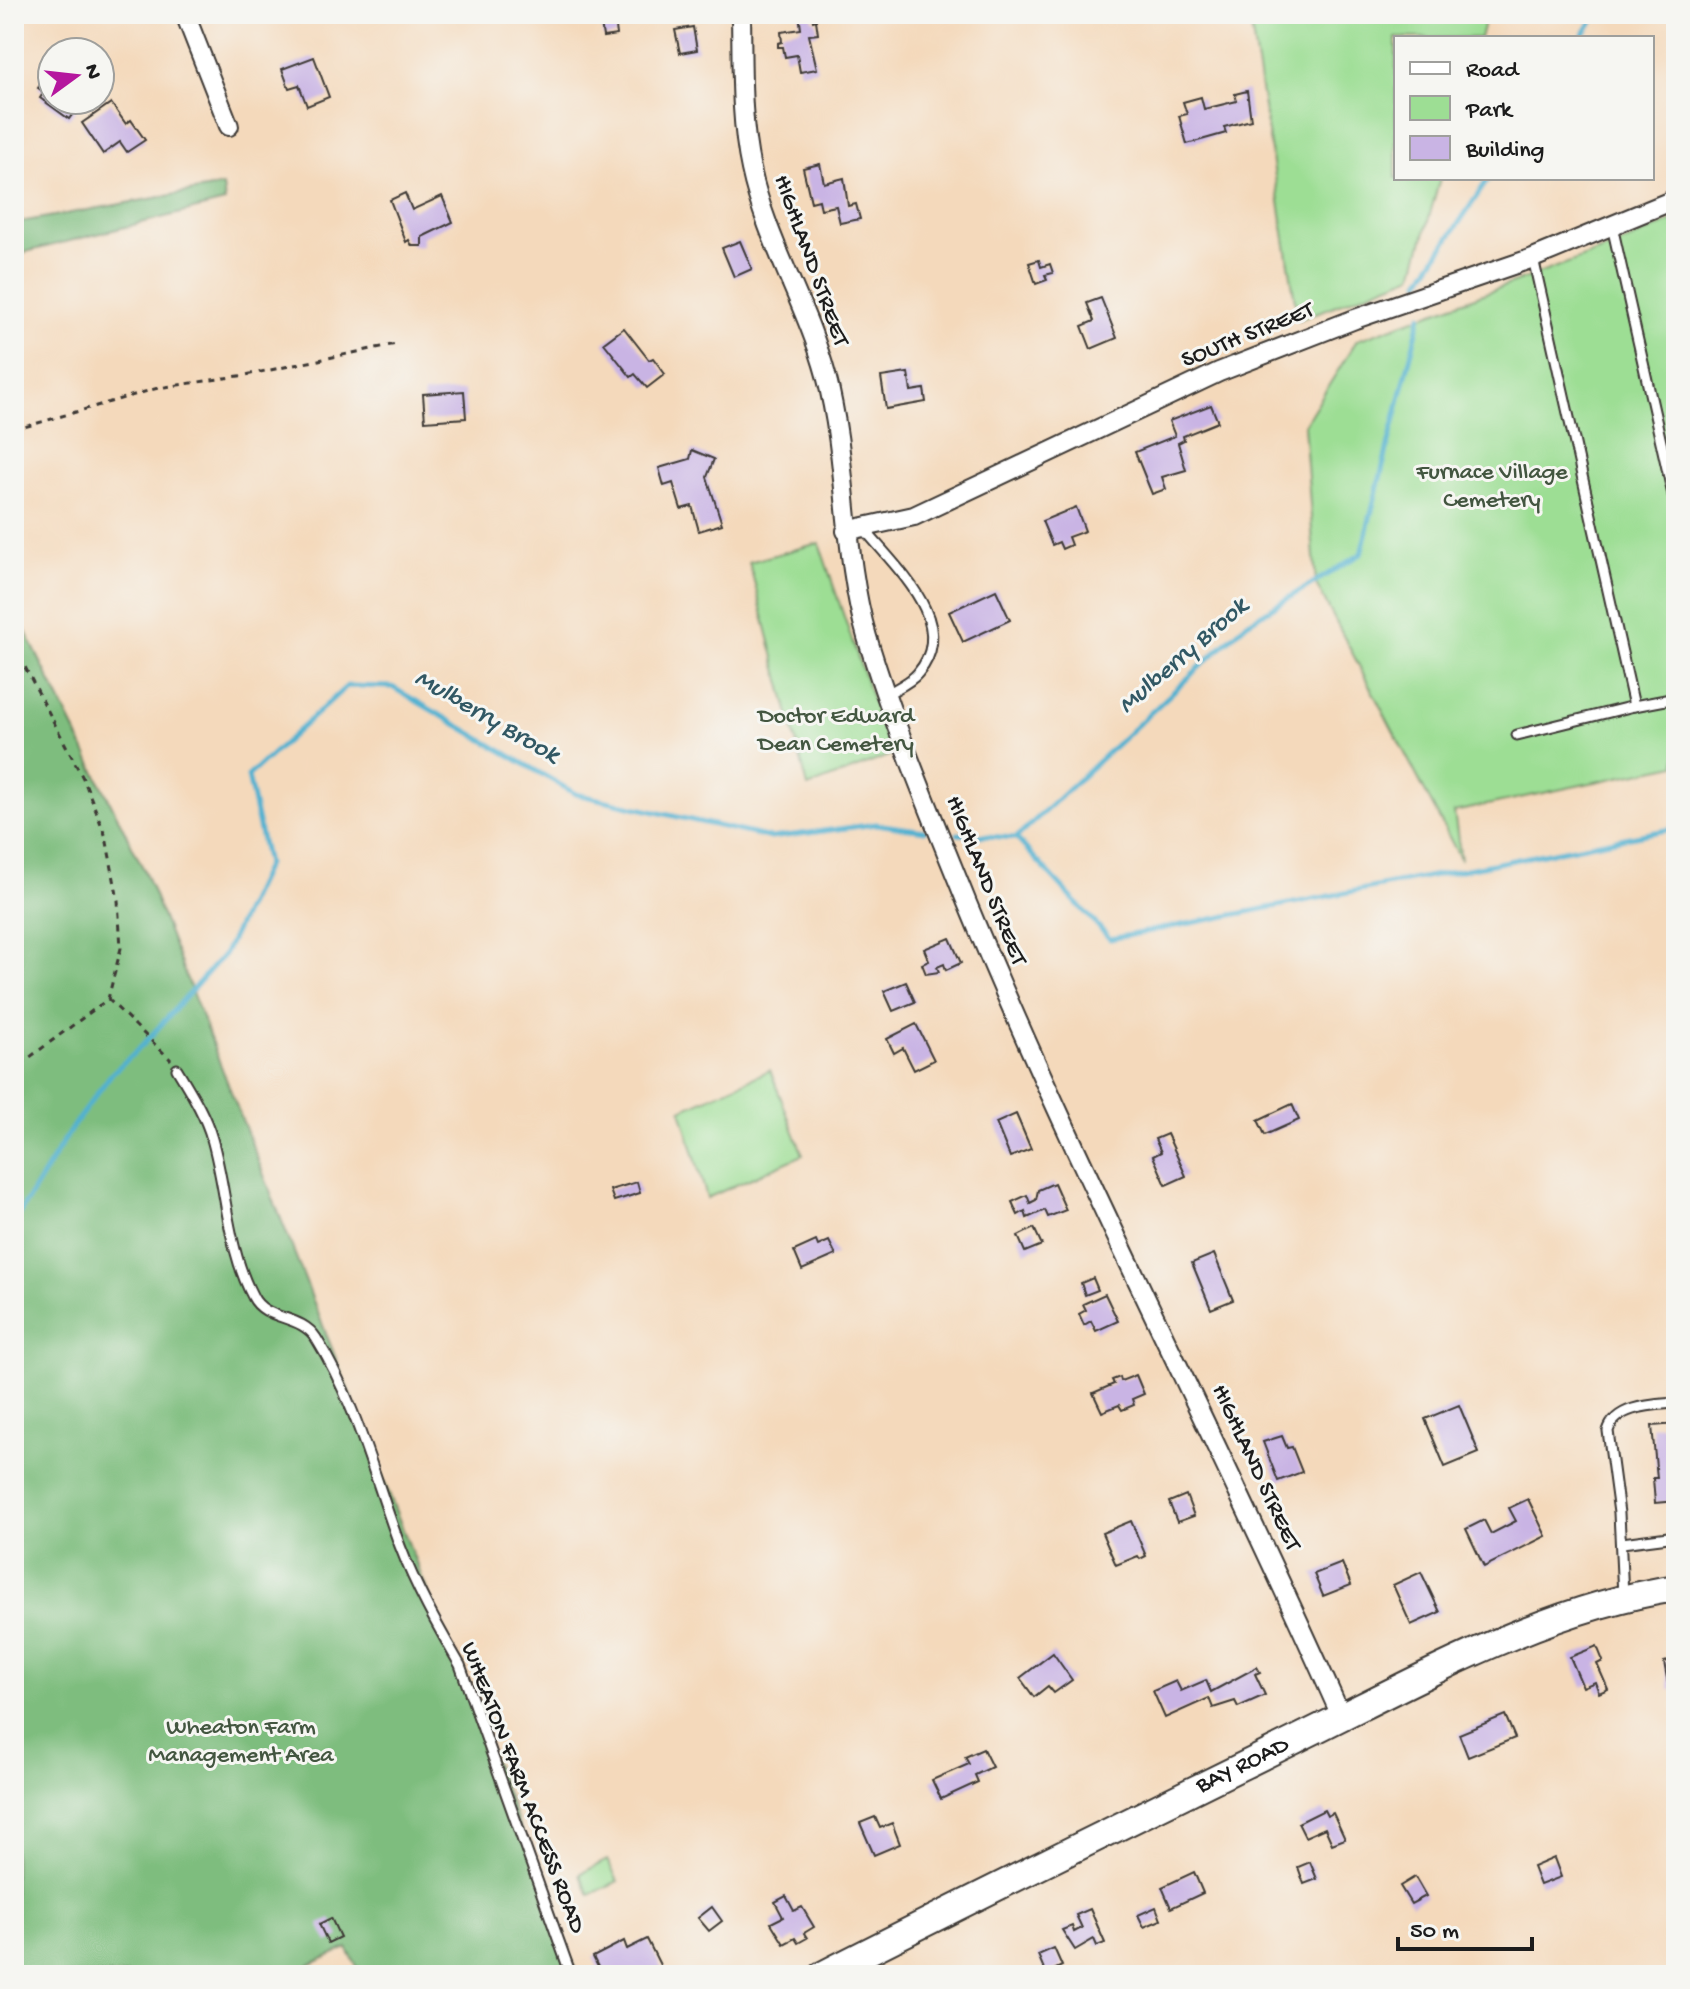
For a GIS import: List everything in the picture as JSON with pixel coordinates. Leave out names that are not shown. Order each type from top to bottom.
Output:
[{"type":"main road","name":"BAY ROAD","points":[[826,1974],[1342,1718],[1551,1620],[1623,1597],[1676,1588]]},
{"type":"street","points":[[185,14],[229,126]]},
{"type":"street","name":"HIGHLAND STREET","points":[[741,14],[742,95],[750,168],[825,374],[839,446],[846,531],[860,608],[887,694],[936,826],[1082,1168],[1248,1509],[1342,1718]]},
{"type":"street","name":"SOUTH STREET","points":[[846,531],[865,530],[914,516],[1242,363],[1533,258],[1676,199]]},
{"type":"lane","points":[[1612,226],[1676,508]]},
{"type":"lane","points":[[1533,258],[1634,706]]},
{"type":"lane","points":[[865,530],[914,589],[935,630],[932,650],[917,675],[887,694]]},
{"type":"lane","points":[[1517,735],[1676,698]]},
{"type":"lane","name":"WHEATON FARM ACCESS ROAD","points":[[177,1069],[212,1137],[239,1265],[254,1301],[269,1311],[304,1322],[315,1336],[344,1391],[401,1550],[460,1665],[571,1975]]},
{"type":"lane","points":[[1623,1597],[1622,1543],[1609,1440],[1611,1421],[1645,1406],[1676,1403]]},
{"type":"lane","points":[[1622,1543],[1676,1536]]},
{"type":"path","points":[[14,430],[158,388],[246,375],[396,344]]},
{"type":"path","points":[[14,646],[84,780],[106,837],[118,900],[121,948],[108,999],[14,1069]]},
{"type":"path","points":[[108,999],[158,1045],[177,1069]]},
{"type":"green space","points":[[1249,14],[1486,14],[1480,36],[1394,36],[1394,180],[1439,180],[1413,275],[1298,320]]},
{"type":"green space","points":[[223,186],[225,202],[14,255],[14,223]]},
{"type":"green space","name":"Furnace Village Cemetery","points":[[1676,219],[1676,765],[1454,812],[1461,860],[1316,584],[1304,425],[1357,340],[1625,242]]},
{"type":"green space","name":"Doctor Edward Dean Cemetery","points":[[819,543],[891,755],[808,787],[749,562]]},
{"type":"green space","name":"Wheaton Farm Management Area","points":[[14,608],[144,870],[578,1975],[361,1975],[347,1948],[287,1975],[14,1975]]},
{"type":"green space","points":[[770,1070],[803,1155],[707,1198],[681,1110]]},
{"type":"green space","points":[[607,1860],[618,1881],[590,1895],[580,1874]]},
{"type":"building","points":[[593,14],[619,14],[619,18],[615,19],[617,35],[603,37],[601,23],[595,24]]},
{"type":"building","points":[[799,14],[812,14],[818,34],[809,35],[817,69],[800,72],[797,55],[785,57],[783,47],[778,47],[778,43],[782,42],[781,32],[801,29]]},
{"type":"building","points":[[693,27],[697,50],[680,53],[675,30]]},
{"type":"building","points":[[314,57],[329,97],[307,106],[299,85],[289,88],[282,69]]},
{"type":"building","points":[[1247,91],[1251,120],[1224,127],[1226,133],[1187,144],[1179,116],[1187,114],[1183,102],[1201,97],[1204,109],[1237,101],[1235,94]]},
{"type":"building","points":[[116,110],[126,124],[131,120],[145,140],[127,152],[120,142],[103,154],[82,123],[92,116],[116,116]]},
{"type":"building","points":[[820,164],[824,183],[844,178],[848,206],[856,204],[860,219],[840,223],[836,206],[821,209],[819,200],[811,202],[803,168]]},
{"type":"building","points":[[405,193],[412,210],[442,196],[453,222],[422,237],[422,246],[412,246],[409,240],[406,242],[390,200]]},
{"type":"building","points":[[740,241],[752,269],[734,277],[722,248]]},
{"type":"building","points":[[1039,260],[1041,267],[1050,264],[1053,273],[1045,275],[1047,280],[1036,284],[1029,263]]},
{"type":"building","points":[[1101,298],[1117,338],[1091,349],[1082,326],[1094,321],[1087,303]]},
{"type":"building","points":[[624,328],[649,360],[653,358],[665,374],[647,388],[635,374],[631,377],[604,343]]},
{"type":"building","points":[[908,373],[911,391],[924,389],[926,402],[886,409],[881,377]]},
{"type":"building","points":[[464,391],[466,418],[425,421],[423,394]]},
{"type":"building","points":[[1211,405],[1218,422],[1183,436],[1184,440],[1178,443],[1186,470],[1162,477],[1166,489],[1152,494],[1135,452],[1175,436],[1169,421]]},
{"type":"building","points":[[692,450],[714,459],[707,477],[722,524],[699,531],[692,506],[681,509],[673,483],[664,486],[659,468],[690,459]]},
{"type":"building","points":[[1076,507],[1085,531],[1068,537],[1071,545],[1062,549],[1059,542],[1052,545],[1042,521]]},
{"type":"building","points":[[996,590],[1010,620],[963,642],[949,612]]},
{"type":"building","points":[[950,938],[961,963],[946,970],[944,964],[937,967],[939,972],[926,974],[922,964],[929,961],[924,949]]},
{"type":"building","points":[[906,982],[915,1002],[893,1011],[884,991]]},
{"type":"building","points":[[916,1024],[934,1060],[914,1070],[903,1048],[894,1053],[887,1039]]},
{"type":"building","points":[[1292,1104],[1299,1120],[1265,1135],[1258,1120]]},
{"type":"building","points":[[1016,1114],[1031,1149],[1010,1157],[996,1123]]},
{"type":"building","points":[[1167,1134],[1186,1176],[1166,1185],[1153,1156],[1161,1152],[1155,1139]]},
{"type":"building","points":[[637,1182],[640,1193],[614,1201],[610,1190]]},
{"type":"building","points":[[1054,1183],[1066,1210],[1048,1217],[1045,1210],[1027,1218],[1025,1211],[1018,1215],[1012,1202],[1027,1195],[1030,1203],[1036,1200],[1038,1190]]},
{"type":"building","points":[[1034,1228],[1042,1245],[1025,1252],[1018,1236]]},
{"type":"building","points":[[816,1241],[818,1246],[829,1241],[836,1255],[802,1270],[794,1251]]},
{"type":"building","points":[[1214,1254],[1233,1300],[1211,1309],[1192,1263]]},
{"type":"building","points":[[1093,1278],[1098,1290],[1085,1295],[1081,1283]]},
{"type":"building","points":[[1105,1294],[1118,1321],[1096,1331],[1091,1321],[1084,1325],[1079,1314],[1086,1310],[1083,1304]]},
{"type":"building","points":[[1136,1375],[1144,1394],[1132,1399],[1134,1405],[1122,1410],[1119,1405],[1102,1412],[1093,1393],[1114,1384],[1112,1380],[1120,1377],[1121,1381]]},
{"type":"building","points":[[1459,1405],[1479,1453],[1445,1467],[1425,1419]]},
{"type":"building","points":[[1676,1424],[1676,1501],[1655,1503],[1653,1478],[1657,1478],[1652,1426]]},
{"type":"building","points":[[1282,1436],[1287,1448],[1292,1447],[1302,1472],[1278,1481],[1263,1442]]},
{"type":"building","points":[[1186,1495],[1194,1516],[1177,1522],[1169,1502]]},
{"type":"building","points":[[1528,1499],[1546,1536],[1484,1567],[1466,1529],[1484,1520],[1491,1534],[1516,1521],[1509,1508]]},
{"type":"building","points":[[1131,1521],[1146,1556],[1116,1565],[1102,1533]]},
{"type":"building","points":[[1342,1563],[1351,1585],[1323,1596],[1314,1574]]},
{"type":"building","points":[[1421,1572],[1440,1612],[1411,1625],[1393,1585]]},
{"type":"building","points":[[1597,1646],[1603,1661],[1597,1664],[1608,1689],[1599,1693],[1595,1682],[1583,1687],[1570,1657]]},
{"type":"building","points":[[1053,1653],[1072,1680],[1054,1693],[1048,1686],[1034,1697],[1020,1678]]},
{"type":"building","points":[[1676,1659],[1676,1688],[1669,1689],[1664,1662]]},
{"type":"building","points":[[1257,1667],[1260,1672],[1255,1674],[1265,1695],[1238,1707],[1235,1701],[1213,1708],[1209,1698],[1165,1718],[1153,1691],[1176,1681],[1181,1691],[1206,1680],[1211,1692]]},
{"type":"building","points":[[1505,1715],[1515,1738],[1468,1757],[1459,1734]]},
{"type":"building","points":[[983,1749],[992,1767],[975,1775],[978,1782],[941,1799],[932,1780],[969,1764],[965,1757]]},
{"type":"building","points":[[1324,1810],[1327,1816],[1333,1813],[1345,1839],[1332,1844],[1325,1828],[1305,1837],[1298,1823]]},
{"type":"building","points":[[875,1817],[880,1828],[892,1823],[900,1844],[874,1855],[860,1823]]},
{"type":"building","points":[[1554,1858],[1561,1877],[1540,1885],[1533,1867]]},
{"type":"building","points":[[1310,1862],[1317,1879],[1304,1884],[1298,1867]]},
{"type":"building","points":[[1194,1872],[1203,1893],[1171,1908],[1162,1887]]},
{"type":"building","points":[[1415,1877],[1426,1896],[1411,1904],[1400,1886]]},
{"type":"building","points":[[786,1896],[794,1911],[802,1907],[814,1927],[804,1933],[807,1938],[798,1943],[795,1938],[784,1944],[771,1923],[783,1917],[775,1902]]},
{"type":"building","points":[[712,1907],[722,1921],[709,1931],[698,1918]]},
{"type":"building","points":[[1156,1907],[1161,1920],[1144,1927],[1138,1915]]},
{"type":"building","points":[[1090,1909],[1105,1943],[1097,1946],[1094,1939],[1075,1950],[1062,1930],[1072,1926],[1074,1932],[1082,1928],[1076,1915]]},
{"type":"building","points":[[331,1918],[340,1937],[328,1943],[319,1924]]},
{"type":"building","points":[[647,1939],[665,1975],[602,1975],[593,1957],[624,1941],[627,1949]]},
{"type":"building","points":[[1054,1948],[1062,1966],[1046,1974],[1038,1955]]},
{"type":"waterway","name":"Mulberry Brook","points":[[1582,36],[1597,14]]},
{"type":"waterway","name":"Mulberry Brook","points":[[1420,281],[1488,180]]},
{"type":"waterway","name":"Mulberry Brook","points":[[958,834],[1016,838],[1247,623],[1361,554],[1421,315]]},
{"type":"waterway","name":"Mulberry Brook","points":[[14,1222],[73,1126],[112,1073],[142,1046],[225,953],[267,864],[248,776],[347,686],[392,687],[576,794],[771,838],[876,824],[925,831]]},
{"type":"waterway","points":[[1016,838],[1110,939],[1676,828]]}]
